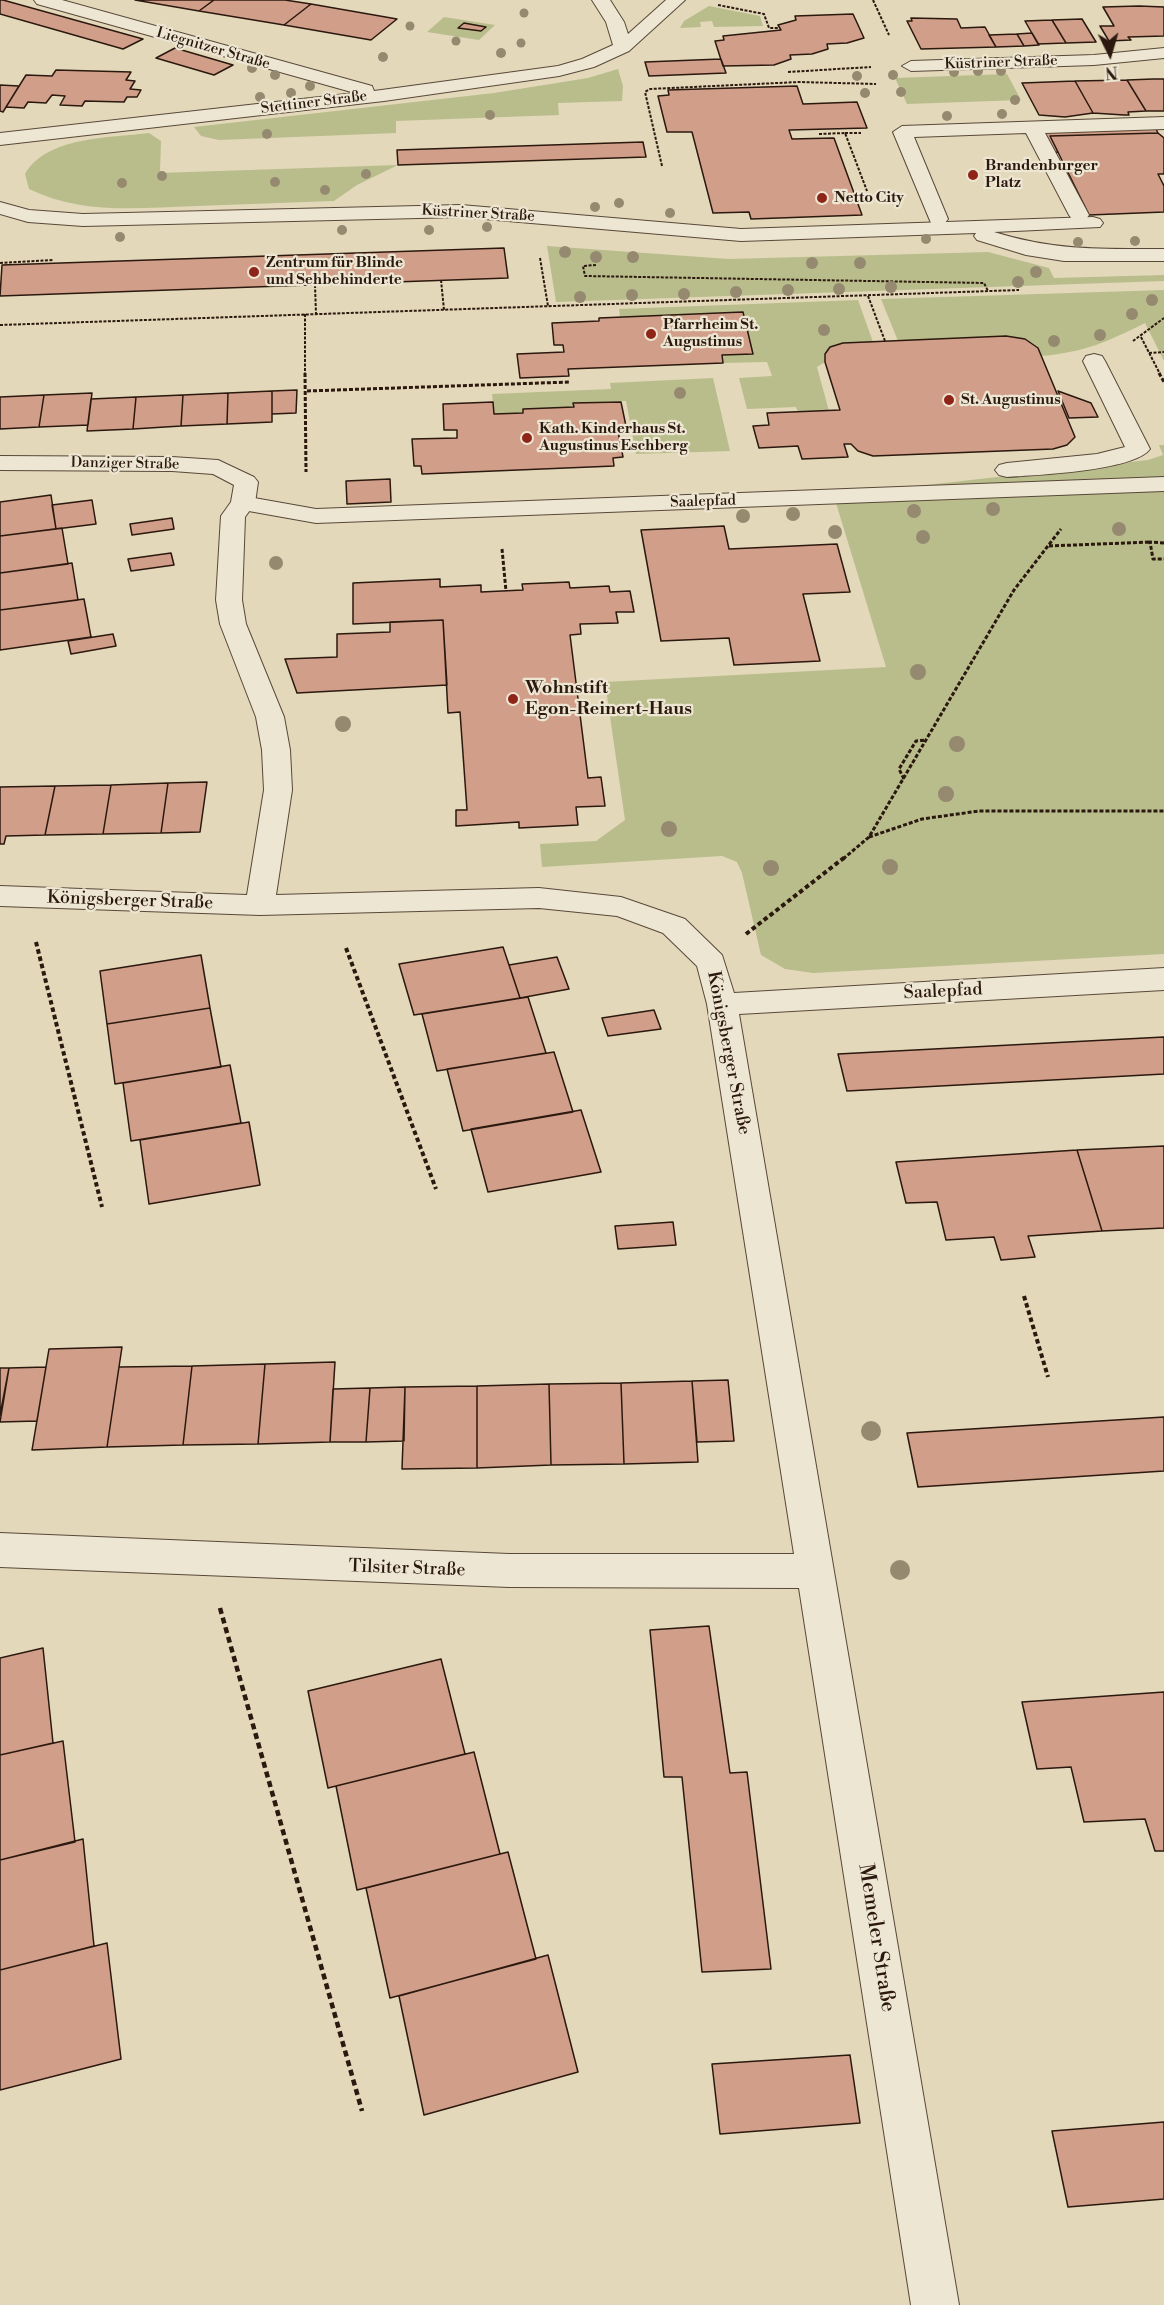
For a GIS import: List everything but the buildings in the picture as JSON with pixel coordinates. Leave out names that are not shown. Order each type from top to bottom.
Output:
[{"type":"street","name":"Liegnitzer Straße","points":[[43,0],[384,95]]},
{"type":"street","points":[[601,0],[615,22],[623,47]]},
{"type":"street","name":"Stettiner Straße","points":[[0,139],[384,95],[559,71],[598,59],[623,47],[676,0]]},
{"type":"street","name":"Küstriner Straße","points":[[911,66],[1094,60],[1164,53]]},
{"type":"street","points":[[947,223],[902,132],[1164,123]]},
{"type":"street","name":"Küstriner Straße","points":[[0,208],[28,216],[83,220],[461,211],[697,233],[780,235],[882,231],[947,223],[1086,219],[1032,127]]},
{"type":"street","name":"Küstriner Straße","points":[[947,223],[1026,249],[1064,255],[1164,255]]},
{"type":"street","points":[[831,497],[864,486],[1132,455],[1137,449],[1094,361]]},
{"type":"street","name":"Danziger Straße","points":[[0,463],[172,464],[218,467],[244,493]]},
{"type":"street","name":"Saalepfad","points":[[244,493],[316,516],[1164,484]]},
{"type":"street","points":[[244,493],[233,516],[230,600],[233,624],[270,717],[276,750],[278,790],[260,905]]},
{"type":"street","name":"Königsberger Straße","points":[[12,897],[260,905],[539,898],[621,907],[674,927],[711,962],[722,1004],[788,1392],[815,1571]]},
{"type":"street","name":"Saalepfad","points":[[722,1004],[1164,979]]},
{"type":"street","name":"Tilsiter Straße","points":[[0,1550],[207,1562],[456,1571],[815,1571]]},
{"type":"street","name":"Memeler Straße","points":[[815,1571],[935,2305]]},
{"type":"path","points":[[718,5],[764,14],[769,28],[779,28]]},
{"type":"path","points":[[788,72],[873,67]]},
{"type":"path","points":[[662,166],[645,92],[650,88],[799,82],[841,85],[880,84]]},
{"type":"path","points":[[819,134],[861,133]]},
{"type":"path","points":[[845,134],[882,231]]},
{"type":"path","points":[[856,162],[866,162]]},
{"type":"path","points":[[540,256],[548,306]]},
{"type":"path","points":[[592,266],[584,266],[585,276],[984,283],[988,291]]},
{"type":"path","points":[[441,280],[444,310]]},
{"type":"path","points":[[315,285],[316,314]]},
{"type":"path","points":[[0,325],[1023,290]]},
{"type":"path","points":[[868,296],[885,341]]},
{"type":"path","points":[[305,314],[306,449]]},
{"type":"path","points":[[1164,318],[1141,337],[1164,382]]},
{"type":"path","points":[[1149,352],[1164,352]]},
{"type":"path","points":[[307,391],[570,382]]},
{"type":"path","points":[[711,962],[762,920],[820,879],[869,837],[1014,590],[1067,521]]},
{"type":"path","points":[[1150,542],[1153,559],[1164,559]]},
{"type":"path","points":[[1048,546],[1164,543]]},
{"type":"path","points":[[903,779],[899,769],[916,741],[927,740]]},
{"type":"path","points":[[869,837],[922,819],[979,811],[1164,811]]},
{"type":"path","points":[[12,897],[102,1207]]},
{"type":"path","points":[[330,905],[436,1189]]},
{"type":"path","points":[[1024,1296],[1048,1377]]},
{"type":"path","points":[[207,1562],[362,2111]]},
{"type":"green space","points":[[709,6],[760,16],[763,26],[714,27],[712,21],[700,22],[701,27],[680,28],[684,21]]},
{"type":"green space","points":[[444,17],[495,25],[479,40],[427,32]]},
{"type":"green space","points":[[618,69],[623,86],[622,101],[558,103],[559,115],[396,121],[396,133],[219,140],[201,136],[194,127],[494,93],[588,78]]},
{"type":"green space","points":[[1007,74],[1021,100],[907,104],[895,78]]},
{"type":"green space","points":[[149,133],[161,141],[160,173],[398,165],[357,185],[334,201],[111,208],[70,203],[29,189],[25,174],[48,152],[81,141]]},
{"type":"green space","points":[[547,246],[729,259],[988,252],[1049,268],[1054,278],[1164,275],[1164,281],[556,302]]},
{"type":"green space","points":[[1164,290],[1164,361],[1145,323],[1095,345],[1071,352],[1042,356],[1038,348],[1025,339],[898,341],[881,299]]},
{"type":"green space","points":[[858,300],[873,342],[841,344],[825,354],[825,362],[817,367],[829,411],[798,412],[796,407],[747,409],[739,378],[772,376],[767,362],[723,363],[722,355],[753,354],[743,312],[620,317],[619,309]]},
{"type":"green space","points":[[713,378],[730,451],[636,454],[626,401],[574,403],[574,407],[524,409],[523,413],[494,414],[492,394],[611,389],[610,383]]},
{"type":"green space","points":[[1159,445],[1164,445],[1164,479],[891,489],[1148,460],[1163,455]]},
{"type":"green space","points":[[1164,490],[1164,954],[813,973],[785,969],[761,955],[742,873],[737,862],[722,856],[542,867],[540,844],[596,841],[625,820],[605,682],[886,667],[836,503]]},
{"type":"place","name":"Brandenburger Platz","points":[[973,175]]},
{"type":"place","name":"Netto City","points":[[822,198]]},
{"type":"place","name":"Zentrum für Blinde und Sehbehinderte","points":[[254,272]]},
{"type":"place","name":"Pfarrheim St. Augustinus","points":[[651,334]]},
{"type":"place","name":"St. Augustinus","points":[[949,400]]},
{"type":"place","name":"Kath. Kinderhaus St. Augustinus Eschberg","points":[[527,438]]},
{"type":"place","name":"Wohnstift Egon-Reinert-Haus","points":[[513,699]]}]
